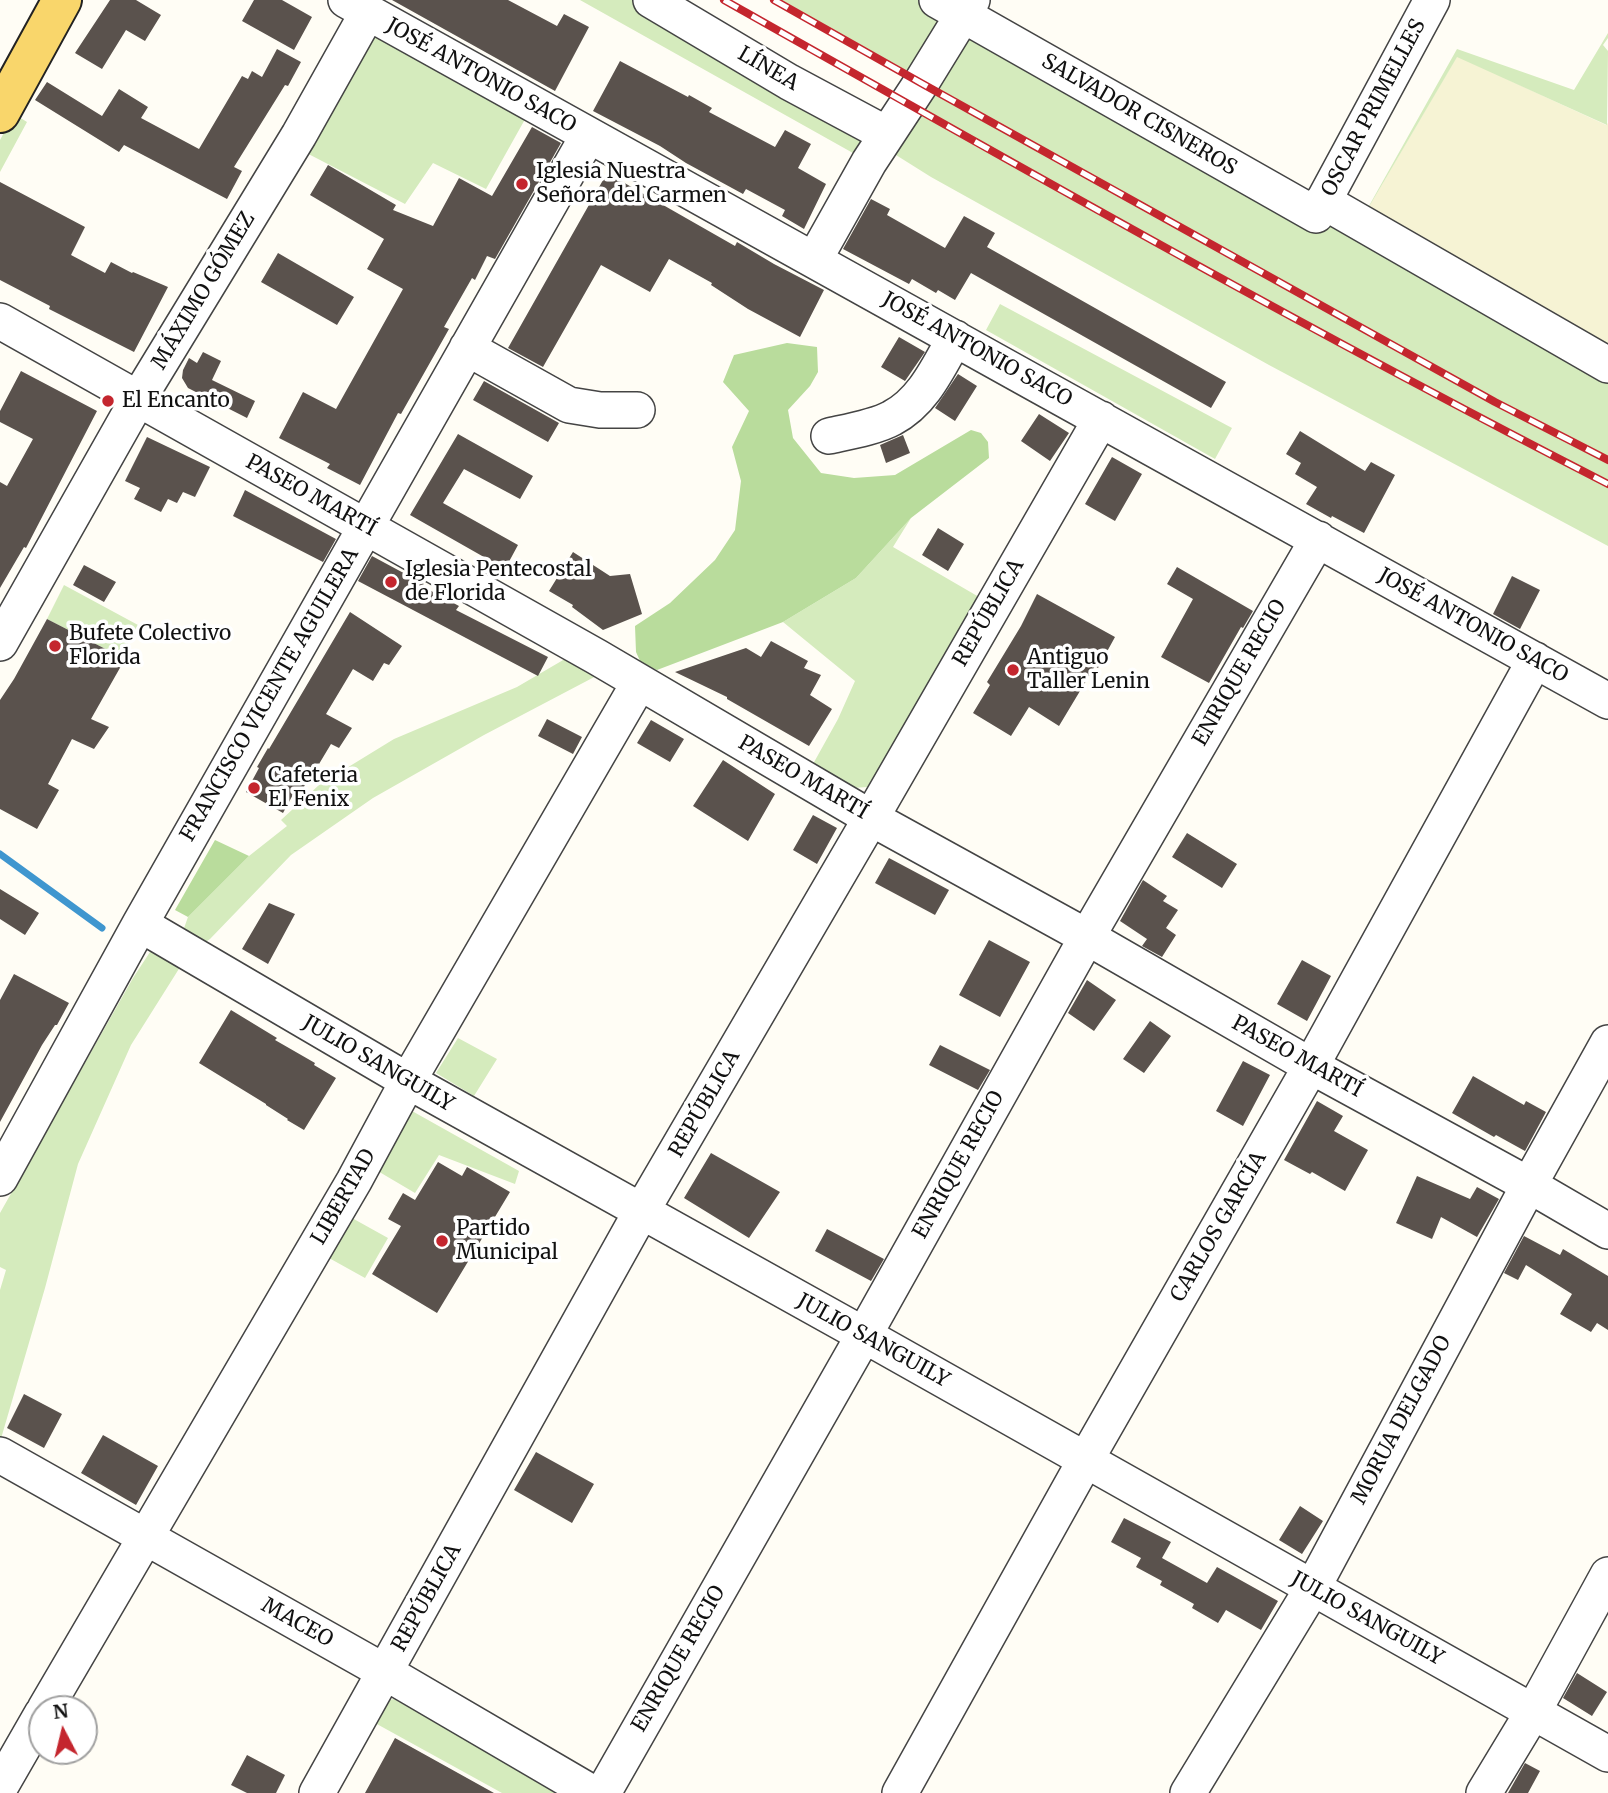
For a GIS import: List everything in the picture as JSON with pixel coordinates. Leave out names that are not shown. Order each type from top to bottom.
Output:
[{"type":"main road","points":[[0,113],[62,0]]},
{"type":"street","name":"LÍNEA","points":[[650,0],[789,82],[886,134]]},
{"type":"street","name":"OSCAR PRIMELLES","points":[[1319,208],[1432,0]]},
{"type":"street","points":[[814,260],[957,5]]},
{"type":"street","name":"SALVADOR CISNEROS","points":[[957,5],[1319,208],[1608,365]]},
{"type":"street","name":"JOSÉ ANTONIO SACO","points":[[357,6],[1608,701]]},
{"type":"street","name":"MÁXIMO GÓMEZ","points":[[0,643],[138,399],[299,135],[357,6]]},
{"type":"street","name":"FRANCISCO VICENTE AGUILERA","points":[[0,1178],[140,924],[588,136]]},
{"type":"street","name":"PASEO MARTÍ","points":[[0,321],[597,657],[871,818],[1608,1231]]},
{"type":"street","points":[[829,436],[889,420],[908,408],[921,395],[956,338]]},
{"type":"street","points":[[467,348],[569,405],[600,410],[637,410]]},
{"type":"street","name":"REPÚBLICA","points":[[317,1793],[641,1212],[1101,419]]},
{"type":"street","name":"ENRIQUE RECIO","points":[[603,1793],[1087,937],[1318,540]]},
{"type":"street","name":"CARLOS GARCÍA","points":[[900,1793],[1085,1461],[1311,1066],[1535,660]]},
{"type":"street","name":"LIBERTAD","points":[[53,1695],[354,1181],[408,1081],[639,683]]},
{"type":"street","name":"JULIO SANGUILY","points":[[140,924],[408,1081],[1608,1754]]},
{"type":"street","name":"MORUA DELGADO","points":[[1188,1793],[1312,1589],[1608,1043]]},
{"type":"street","name":"MACEO","points":[[0,1455],[385,1672],[592,1793]]},
{"type":"street","points":[[1484,1793],[1533,1712],[1608,1575]]},
{"type":"street","points":[[0,1787],[28,1738]]},
{"type":"shaded area","points":[[1457,56],[1606,125],[1608,123],[1608,365],[1356,229]]},
{"type":"green space","points":[[580,0],[682,0],[893,120],[920,83],[771,0],[937,0],[1608,365],[1608,546],[1269,365],[931,177],[880,145],[869,162]]},
{"type":"green space","points":[[368,12],[533,105],[486,189],[433,163],[405,204],[293,146]]},
{"type":"green space","points":[[1608,33],[1603,45],[1608,51],[1607,125],[1457,57],[1356,229],[1457,49],[1574,90]]},
{"type":"green space","points":[[14,114],[27,122],[0,172],[0,140]]},
{"type":"green space","points":[[1000,304],[1232,428],[1215,459],[986,330]]},
{"type":"green space","points":[[787,343],[817,347],[818,372],[810,386],[788,410],[793,438],[821,473],[854,478],[895,475],[971,430],[981,433],[988,442],[989,458],[911,518],[856,578],[783,622],[657,670],[641,663],[636,652],[635,626],[670,603],[715,560],[735,530],[741,481],[732,447],[749,411],[723,382],[734,355]]},
{"type":"green space","points":[[911,518],[893,547],[979,597],[874,781],[867,787],[853,788],[813,764],[855,681],[783,622],[856,578]]},
{"type":"green space","points":[[64,585],[138,625],[121,657],[47,619]]},
{"type":"green space","points":[[570,656],[600,674],[373,798],[291,855],[210,939],[201,945],[183,931],[188,917],[249,856],[287,826],[281,820],[319,785],[394,739],[517,687]]},
{"type":"green space","points":[[215,840],[249,856],[188,917],[175,910]]},
{"type":"green space","points":[[152,949],[182,964],[131,1045],[78,1164],[0,1442],[0,1290],[6,1270],[0,1267],[0,1213]]},
{"type":"green space","points":[[458,1038],[497,1059],[474,1096],[436,1073]]},
{"type":"green space","points":[[412,1111],[519,1171],[515,1184],[439,1155],[415,1193],[376,1170]]},
{"type":"green space","points":[[352,1218],[388,1238],[365,1278],[329,1258]]},
{"type":"green space","points":[[394,1699],[564,1793],[502,1793],[375,1723],[388,1700]]},
{"type":"building","points":[[110,0],[136,0],[161,15],[145,41],[126,30],[102,69],[75,53]]},
{"type":"building","points":[[254,0],[282,0],[312,17],[294,50],[242,21]]},
{"type":"building","points":[[392,0],[508,0],[557,26],[564,14],[589,27],[555,91]]},
{"type":"building","points":[[277,49],[301,62],[234,167],[242,171],[227,199],[124,145],[119,152],[35,100],[47,82],[102,116],[119,89],[148,107],[141,118],[199,149],[242,76],[248,79],[252,71],[262,77]]},
{"type":"building","points":[[620,61],[688,97],[689,95],[712,108],[709,112],[775,147],[785,130],[811,144],[798,168],[826,184],[804,229],[782,216],[785,210],[746,189],[743,194],[593,111]]},
{"type":"building","points":[[532,127],[561,143],[495,259],[487,256],[475,280],[472,278],[444,327],[449,329],[401,414],[398,413],[360,485],[327,468],[330,464],[279,438],[303,392],[336,409],[403,289],[367,269],[384,239],[310,195],[328,165],[396,205],[393,210],[433,226],[459,178],[492,196]]},
{"type":"building","points":[[607,173],[735,246],[737,242],[824,290],[800,337],[748,309],[711,285],[712,283],[669,259],[650,292],[601,265],[543,367],[508,348]]},
{"type":"building","points":[[0,182],[85,227],[71,255],[105,273],[111,262],[168,287],[134,352],[49,309],[50,306],[0,280]]},
{"type":"building","points":[[871,199],[890,209],[887,215],[945,248],[964,216],[995,233],[987,247],[1226,382],[1211,408],[971,273],[955,300],[912,279],[909,284],[843,249]]},
{"type":"building","points":[[278,253],[354,297],[337,325],[261,282]]},
{"type":"building","points":[[899,337],[925,352],[905,381],[881,367]]},
{"type":"building","points":[[203,352],[221,361],[212,380],[255,401],[247,418],[188,388],[182,378],[183,370],[189,358],[197,363]]},
{"type":"building","points":[[21,371],[97,411],[26,548],[24,547],[0,588],[0,482],[7,486],[33,439],[0,422],[0,411]]},
{"type":"building","points":[[958,374],[977,386],[955,421],[935,408]]},
{"type":"building","points":[[484,381],[559,423],[548,442],[473,400]]},
{"type":"building","points":[[1039,414],[1069,433],[1050,461],[1021,441]]},
{"type":"building","points":[[1300,431],[1365,471],[1371,462],[1395,475],[1364,533],[1306,504],[1317,487],[1295,474],[1301,463],[1286,454]]},
{"type":"building","points":[[458,434],[533,476],[520,499],[464,469],[443,503],[518,545],[505,569],[410,515]]},
{"type":"building","points":[[903,435],[910,453],[886,463],[880,445]]},
{"type":"building","points":[[147,437],[210,467],[195,497],[183,492],[177,503],[168,499],[161,512],[134,499],[140,488],[125,481]]},
{"type":"building","points":[[1112,457],[1142,474],[1115,521],[1085,504]]},
{"type":"building","points":[[245,490],[336,539],[323,562],[233,516]]},
{"type":"building","points":[[938,528],[964,544],[948,571],[922,555]]},
{"type":"building","points":[[573,552],[610,576],[630,574],[642,614],[603,630],[572,607],[573,605],[549,591]]},
{"type":"building","points":[[372,556],[459,606],[456,610],[548,657],[538,676],[358,581]]},
{"type":"building","points":[[84,565],[116,582],[104,602],[73,585]]},
{"type":"building","points":[[1177,567],[1253,611],[1209,683],[1161,657],[1193,599],[1167,584]]},
{"type":"building","points":[[1512,576],[1540,590],[1520,629],[1493,614]]},
{"type":"building","points":[[1037,594],[1115,637],[1098,668],[1095,666],[1059,726],[1029,707],[1011,736],[973,713],[990,685],[987,682]]},
{"type":"building","points":[[350,612],[402,646],[389,665],[384,663],[373,681],[353,669],[326,714],[352,728],[339,748],[331,744],[301,792],[296,789],[283,813],[246,792],[259,768],[257,767]]},
{"type":"building","points":[[47,619],[125,659],[91,719],[109,727],[94,749],[72,739],[48,784],[59,790],[37,829],[0,809],[0,700]]},
{"type":"building","points":[[771,641],[808,661],[804,668],[821,675],[810,695],[832,709],[809,746],[727,697],[675,672],[746,648],[761,657]]},
{"type":"building","points":[[547,719],[582,737],[573,754],[538,736]]},
{"type":"building","points":[[651,720],[684,739],[670,762],[637,743]]},
{"type":"building","points":[[723,760],[775,794],[748,841],[693,806]]},
{"type":"building","points":[[813,815],[837,828],[817,864],[793,850]]},
{"type":"building","points":[[1187,833],[1237,864],[1222,888],[1172,857]]},
{"type":"building","points":[[889,858],[949,890],[935,915],[875,883]]},
{"type":"building","points":[[1143,880],[1167,896],[1163,901],[1178,910],[1166,928],[1176,935],[1162,957],[1142,946],[1147,939],[1120,921]]},
{"type":"building","points":[[0,889],[39,913],[25,935],[0,919]]},
{"type":"building","points":[[269,903],[295,914],[268,964],[242,949]]},
{"type":"building","points":[[989,940],[1030,962],[1000,1017],[959,995]]},
{"type":"building","points":[[1302,960],[1331,976],[1307,1021],[1277,1004]]},
{"type":"building","points":[[14,974],[69,1003],[42,1045],[0,1122],[0,1000]]},
{"type":"building","points":[[1087,980],[1116,1000],[1094,1031],[1068,1013]]},
{"type":"building","points":[[231,1010],[336,1078],[304,1130],[199,1063]]},
{"type":"building","points":[[1150,1021],[1171,1036],[1144,1073],[1123,1059]]},
{"type":"building","points":[[940,1045],[990,1070],[978,1090],[929,1065]]},
{"type":"building","points":[[1243,1061],[1270,1075],[1243,1126],[1216,1111]]},
{"type":"building","points":[[1473,1076],[1524,1105],[1526,1101],[1546,1112],[1525,1151],[1452,1113]]},
{"type":"building","points":[[1317,1101],[1343,1116],[1334,1131],[1368,1150],[1345,1191],[1284,1160]]},
{"type":"building","points":[[711,1153],[780,1192],[749,1238],[684,1198]]},
{"type":"building","points":[[438,1162],[462,1176],[467,1167],[510,1192],[437,1313],[372,1274],[401,1226],[388,1219],[403,1193],[415,1200]]},
{"type":"building","points":[[1417,1176],[1470,1199],[1477,1187],[1499,1199],[1477,1237],[1441,1217],[1432,1239],[1396,1223]]},
{"type":"building","points":[[827,1229],[884,1259],[871,1281],[815,1251]]},
{"type":"building","points":[[1524,1236],[1560,1255],[1563,1249],[1608,1276],[1608,1330],[1597,1323],[1591,1332],[1560,1314],[1572,1294],[1526,1265],[1518,1280],[1504,1273]]},
{"type":"building","points":[[24,1394],[62,1414],[44,1448],[7,1428]]},
{"type":"building","points":[[103,1435],[158,1466],[136,1505],[81,1473]]},
{"type":"building","points":[[536,1452],[594,1484],[572,1523],[514,1490]]},
{"type":"building","points":[[1300,1506],[1323,1521],[1302,1554],[1279,1540]]},
{"type":"building","points":[[1124,1518],[1171,1542],[1162,1558],[1207,1583],[1217,1567],[1278,1601],[1261,1630],[1226,1610],[1218,1623],[1192,1608],[1194,1604],[1160,1585],[1162,1581],[1136,1567],[1141,1558],[1111,1542]]},
{"type":"building","points":[[1577,1673],[1607,1692],[1592,1716],[1563,1698]]},
{"type":"building","points":[[395,1738],[494,1793],[365,1793]]},
{"type":"building","points":[[247,1755],[285,1775],[276,1793],[247,1793],[231,1785]]},
{"type":"building","points":[[1525,1763],[1540,1771],[1528,1793],[1508,1793]]},
{"type":"waterway","points":[[0,854],[102,928]]},
{"type":"railway","points":[[724,0],[1274,307],[1608,484]]},
{"type":"railway","points":[[774,0],[1495,402],[1608,460]]},
{"type":"place","name":"Iglesia Nuestra Señora del Carmen","points":[[522,184]]},
{"type":"place","name":"El Encanto","points":[[108,401]]},
{"type":"place","name":"Iglesia Pentecostal de Florida","points":[[391,582]]},
{"type":"place","name":"Bufete Colectivo Florida","points":[[55,646]]},
{"type":"place","name":"Antiguo Taller Lenin","points":[[1013,670]]},
{"type":"place","name":"Cafeteria El Fenix","points":[[254,788]]},
{"type":"place","name":"Partido Municipal","points":[[442,1241]]}]
